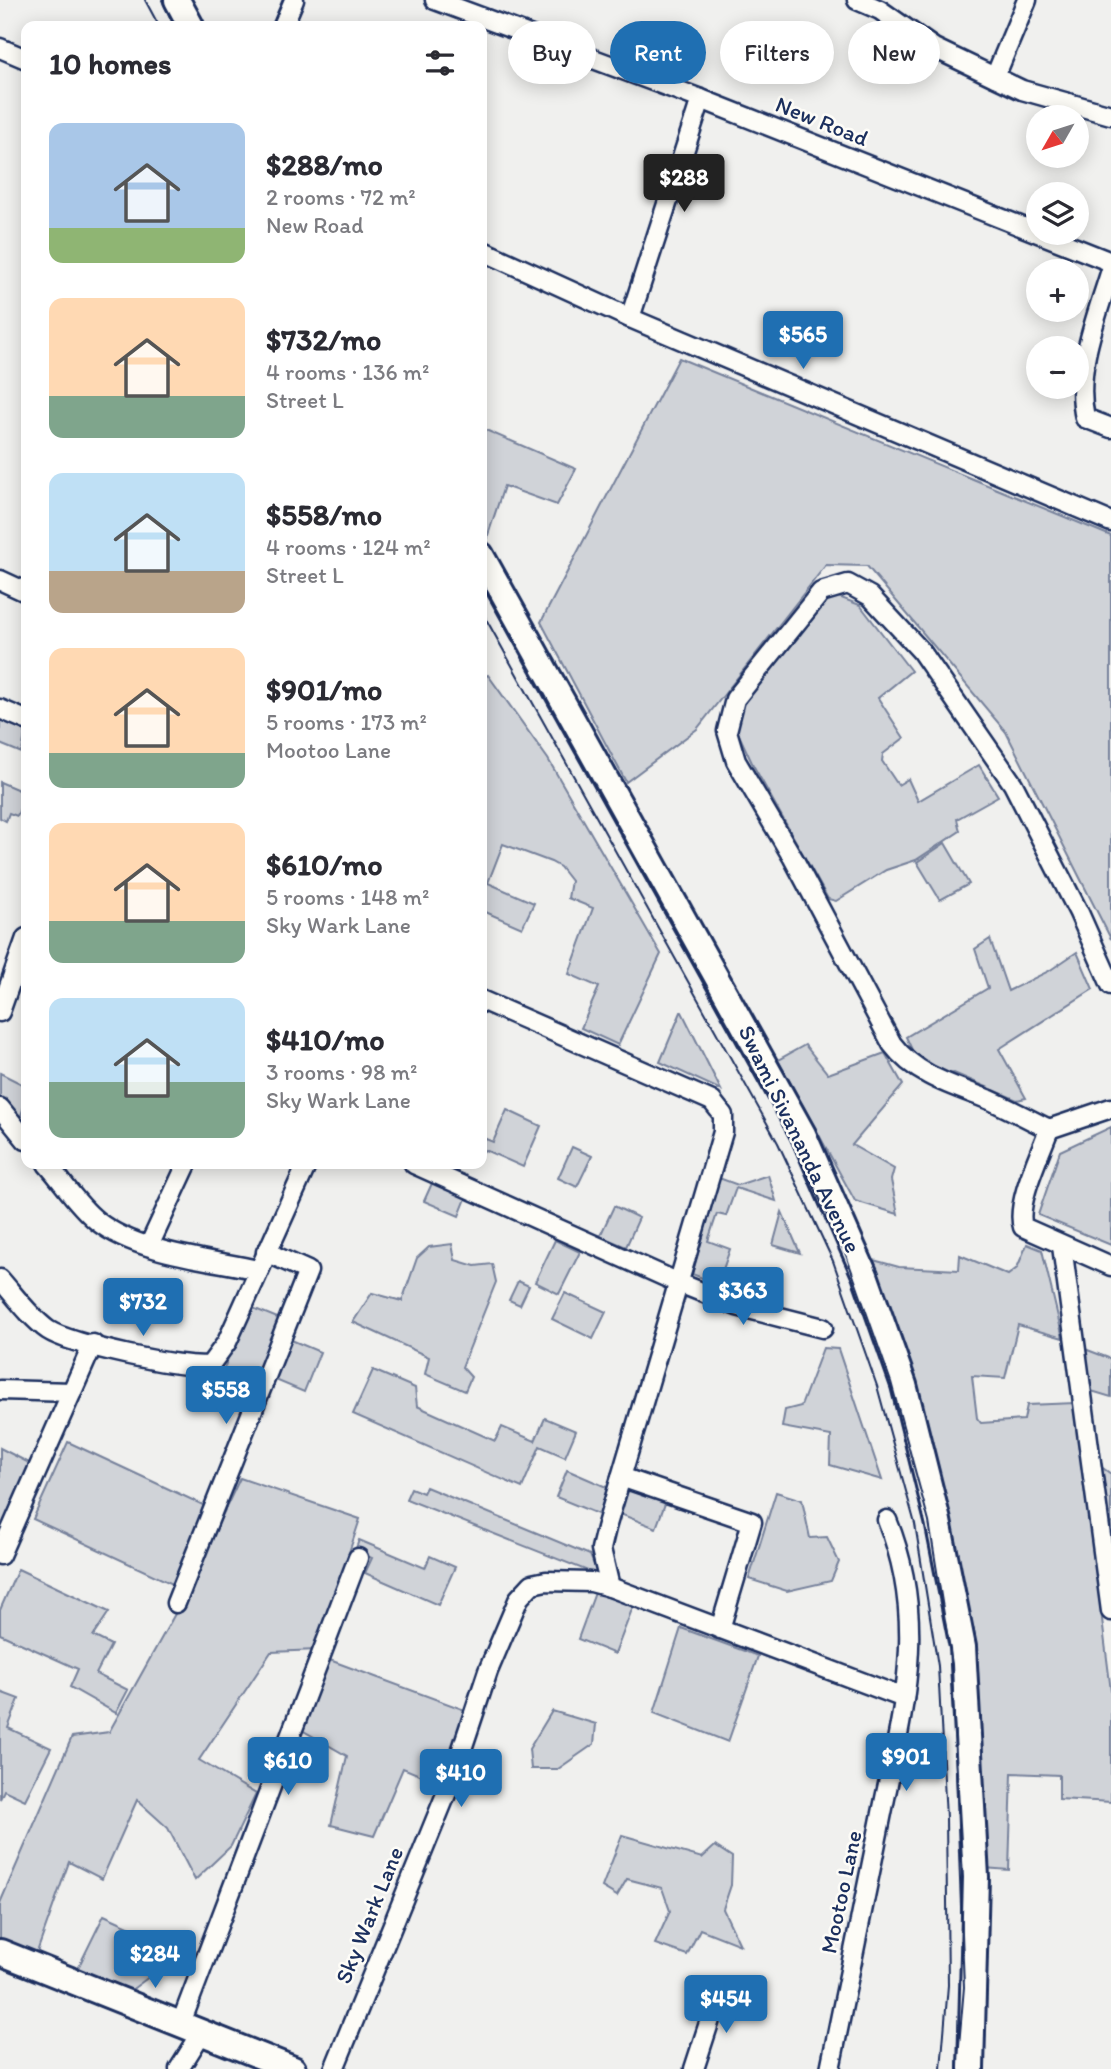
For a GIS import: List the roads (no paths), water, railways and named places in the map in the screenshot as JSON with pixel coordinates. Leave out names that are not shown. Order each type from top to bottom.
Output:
[{"type":"street","points":[[177,0],[188,21]]},
{"type":"street","points":[[284,21],[294,0]]},
{"type":"street","name":"New Road","points":[[435,0],[701,99],[1111,262]]},
{"type":"street","points":[[857,0],[880,10],[934,48],[995,77],[1049,100],[1111,115]]},
{"type":"street","points":[[995,77],[1027,0]]},
{"type":"street","points":[[0,48],[21,57]]},
{"type":"street","points":[[630,318],[701,99]]},
{"type":"street","points":[[487,253],[630,318],[1111,522]]},
{"type":"street","points":[[1111,270],[1092,332],[1080,394],[1085,418],[1111,428]]},
{"type":"street","name":"Swami Sivananda Avenue","points":[[487,566],[803,1134],[865,1275],[904,1385],[938,1521],[963,1647],[976,1877],[971,2069]]},
{"type":"street","points":[[0,580],[21,590]]},
{"type":"street","points":[[1111,985],[1079,913],[1013,784],[921,652],[870,596],[848,584],[821,592],[736,699],[727,731],[736,761],[793,858],[901,1057],[934,1079],[992,1101],[1049,1129],[1111,1108]]},
{"type":"street","points":[[0,709],[21,718]]},
{"type":"street","points":[[0,1012],[21,952]]},
{"type":"street","points":[[487,1003],[712,1101],[723,1115],[723,1132],[601,1549],[610,1587]]},
{"type":"street","points":[[0,1108],[21,1134]]},
{"type":"street","points":[[1049,1129],[1020,1217],[1023,1227],[1111,1266]]},
{"type":"street","points":[[57,1169],[96,1220],[125,1237],[149,1246],[258,1270]]},
{"type":"street","points":[[149,1246],[185,1169]]},
{"type":"street","points":[[0,1279],[49,1330],[65,1338],[151,1360],[189,1366],[210,1365],[227,1342],[305,1169]]},
{"type":"street","points":[[425,1169],[679,1283],[737,1306],[822,1328]]},
{"type":"street","points":[[1062,1246],[1111,1611]]},
{"type":"street","points":[[176,1603],[308,1271],[266,1252]]},
{"type":"street","points":[[0,1555],[93,1344]]},
{"type":"street","points":[[0,1390],[72,1392]]},
{"type":"street","points":[[621,1477],[752,1522],[720,1629]]},
{"type":"street","name":"Mootoo Lane","points":[[830,2069],[904,1698],[910,1648],[908,1583],[887,1520]]},
{"type":"street","points":[[179,2069],[191,2028],[358,1558]]},
{"type":"street","name":"Sky Wark Lane","points":[[334,2069],[451,1782],[488,1671],[519,1598],[533,1584],[545,1581],[591,1582],[610,1587],[904,1698]]},
{"type":"street","points":[[0,1952],[293,2069]]},
{"type":"street","points":[[694,2069],[720,1989]]},
{"type":"tram line","points":[[145,0],[156,21]]},
{"type":"tram line","points":[[162,0],[172,21]]},
{"type":"tram line","points":[[487,591],[791,1137],[846,1255],[891,1382],[929,1522],[952,1664],[964,1987],[957,2069]]},
{"type":"tram line","points":[[487,621],[778,1143],[833,1261],[877,1386],[915,1524],[938,1666],[946,1818],[948,1985],[941,2069]]}]
